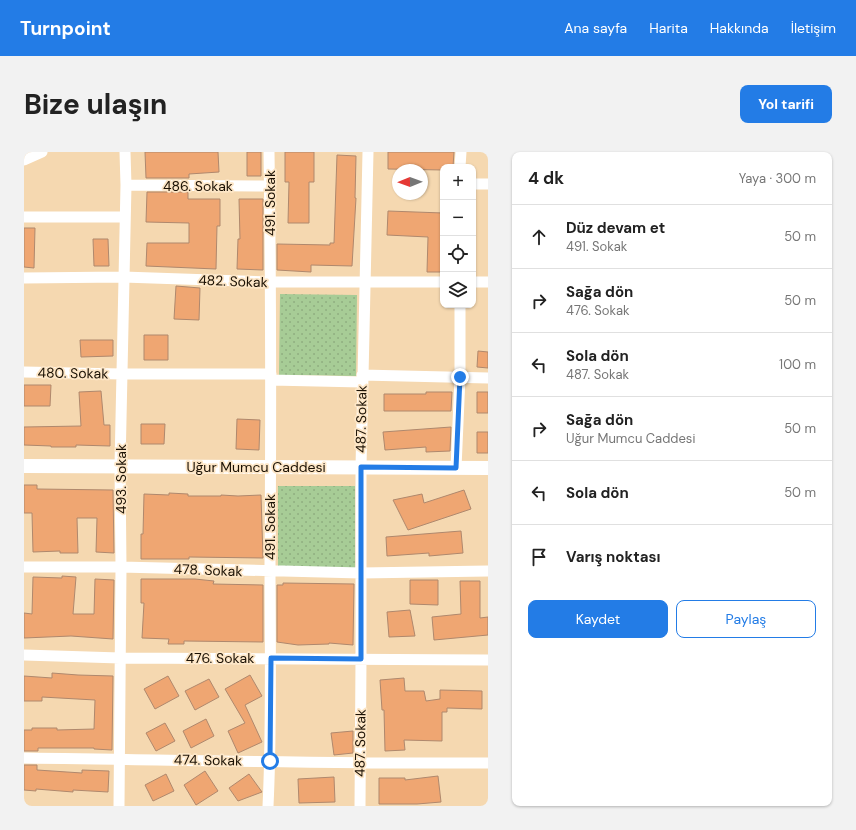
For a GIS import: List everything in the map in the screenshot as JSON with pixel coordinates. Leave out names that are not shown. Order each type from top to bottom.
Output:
[{"type":"street","points":[[24,160],[42,152]]},
{"type":"street","name":"493. Sokak","points":[[119,806],[121,567],[120,466],[126,185],[125,152]]},
{"type":"street","name":"491. Sokak","points":[[268,806],[271,658],[269,152]]},
{"type":"street","name":"487. Sokak","points":[[360,806],[362,378],[368,152]]},
{"type":"street","points":[[460,164],[461,152]]},
{"type":"street","points":[[476,184],[488,184]]},
{"type":"street","name":"486. Sokak","points":[[126,185],[270,186]]},
{"type":"street","points":[[24,217],[125,216]]},
{"type":"street","name":"482. Sokak","points":[[24,278],[123,277],[270,282],[440,282]]},
{"type":"street","points":[[476,282],[488,282]]},
{"type":"street","points":[[456,468],[460,377],[460,308]]},
{"type":"street","name":"480. Sokak","points":[[24,372],[362,378],[488,378]]},
{"type":"street","name":"Uğur Mumcu Caddesi","points":[[24,466],[488,468]]},
{"type":"street","name":"478. Sokak","points":[[24,567],[121,567],[270,572],[361,573],[488,571]]},
{"type":"street","name":"476. Sokak","points":[[24,655],[120,658],[488,660]]},
{"type":"street","name":"474. Sokak","points":[[24,758],[360,763],[488,763]]},
{"type":"green space","points":[[280,294],[357,295],[356,376],[279,375]]},
{"type":"green space","points":[[278,486],[355,486],[355,569],[278,569]]},
{"type":"building","points":[[145,152],[218,152],[219,172],[189,174],[189,178],[146,178]]},
{"type":"building","points":[[247,152],[261,152],[261,176],[247,176]]},
{"type":"building","points":[[285,152],[314,152],[314,182],[309,182],[309,223],[288,223],[289,182],[285,182]]},
{"type":"building","points":[[388,152],[454,152],[453,164],[440,164],[440,170],[428,170],[428,164],[392,164],[392,169],[388,169]]},
{"type":"building","points":[[337,155],[356,156],[356,198],[352,266],[311,265],[311,272],[277,270],[277,244],[330,245],[330,243],[334,243]]},
{"type":"building","points":[[147,192],[188,192],[188,199],[220,199],[220,226],[217,226],[216,269],[146,266],[147,243],[189,243],[189,223],[146,222]]},
{"type":"building","points":[[239,199],[263,199],[263,270],[237,269],[238,239],[240,239]]},
{"type":"building","points":[[388,211],[440,213],[440,272],[427,272],[428,237],[387,235]]},
{"type":"building","points":[[24,228],[35,228],[34,268],[24,267]]},
{"type":"building","points":[[93,239],[108,239],[109,266],[94,266]]},
{"type":"building","points":[[176,286],[200,288],[199,320],[174,319]]},
{"type":"building","points":[[144,335],[168,335],[168,360],[144,360]]},
{"type":"building","points":[[80,340],[113,340],[113,356],[81,357]]},
{"type":"building","points":[[478,351],[488,352],[488,368],[477,367]]},
{"type":"building","points":[[24,385],[51,385],[50,406],[24,406]]},
{"type":"building","points":[[101,391],[104,425],[110,425],[110,446],[76,445],[76,447],[51,447],[24,445],[24,427],[81,426],[79,392]]},
{"type":"building","points":[[426,392],[452,392],[451,411],[384,411],[384,394],[426,394]]},
{"type":"building","points":[[477,392],[488,392],[488,413],[477,413]]},
{"type":"building","points":[[237,419],[260,420],[259,450],[236,449]]},
{"type":"building","points":[[141,424],[165,424],[164,444],[141,444]]},
{"type":"building","points":[[451,427],[450,451],[426,452],[426,447],[385,450],[383,432]]},
{"type":"building","points":[[477,432],[488,432],[488,453],[477,453]]},
{"type":"building","points":[[24,485],[37,485],[37,489],[113,490],[114,553],[96,552],[97,518],[77,518],[78,553],[60,553],[60,551],[33,552],[32,513],[24,513]]},
{"type":"building","points":[[464,490],[471,509],[408,530],[393,500],[422,494],[424,503]]},
{"type":"building","points":[[169,493],[188,494],[188,496],[261,495],[263,558],[189,557],[189,559],[141,559],[144,494],[169,495]]},
{"type":"building","points":[[461,531],[463,553],[429,556],[429,553],[387,556],[386,537]]},
{"type":"building","points":[[62,576],[76,577],[73,614],[94,614],[95,579],[114,580],[113,639],[71,636],[24,638],[24,613],[32,614],[33,577],[62,578]]},
{"type":"building","points":[[141,579],[195,579],[214,581],[213,584],[263,585],[263,642],[184,641],[184,644],[168,644],[169,639],[142,638],[144,603],[141,603]]},
{"type":"building","points":[[410,580],[438,580],[438,605],[410,604]]},
{"type":"building","points":[[460,581],[480,581],[480,618],[488,617],[488,635],[434,640],[432,617],[461,614]]},
{"type":"building","points":[[283,583],[354,584],[353,645],[329,643],[298,645],[277,642],[277,585],[283,585]]},
{"type":"building","points":[[410,610],[415,636],[389,637],[387,612]]},
{"type":"building","points":[[52,673],[113,676],[112,750],[94,748],[38,748],[38,751],[24,751],[24,730],[32,730],[32,728],[57,728],[57,730],[94,729],[95,700],[42,697],[42,701],[24,701],[24,676],[52,678]]},
{"type":"building","points":[[250,675],[262,696],[245,705],[262,742],[238,753],[228,731],[245,723],[225,689]]},
{"type":"building","points":[[168,676],[179,696],[155,709],[144,689]]},
{"type":"building","points":[[404,678],[405,691],[424,691],[426,701],[440,699],[440,690],[482,691],[482,709],[447,708],[447,712],[442,712],[442,741],[404,740],[405,750],[385,751],[384,710],[382,710],[380,680]]},
{"type":"building","points":[[209,679],[219,697],[195,710],[185,691]]},
{"type":"building","points":[[206,719],[214,736],[191,748],[183,731]]},
{"type":"building","points":[[165,723],[175,741],[156,751],[146,733]]},
{"type":"building","points":[[353,731],[353,753],[334,755],[331,733]]},
{"type":"building","points":[[24,765],[37,765],[37,770],[82,773],[82,770],[109,771],[108,792],[73,790],[73,792],[36,789],[36,791],[24,790]]},
{"type":"building","points":[[205,771],[218,791],[196,805],[184,785]]},
{"type":"building","points":[[166,774],[174,791],[153,801],[145,785]]},
{"type":"building","points":[[249,774],[262,792],[238,801],[229,788]]},
{"type":"building","points":[[438,776],[441,802],[417,804],[379,804],[379,778],[405,778],[405,780]]},
{"type":"building","points":[[334,777],[335,802],[299,803],[298,779]]},
{"type":"route","points":[[270,761],[271,658],[361,659],[361,467],[456,468],[460,377]]}]
